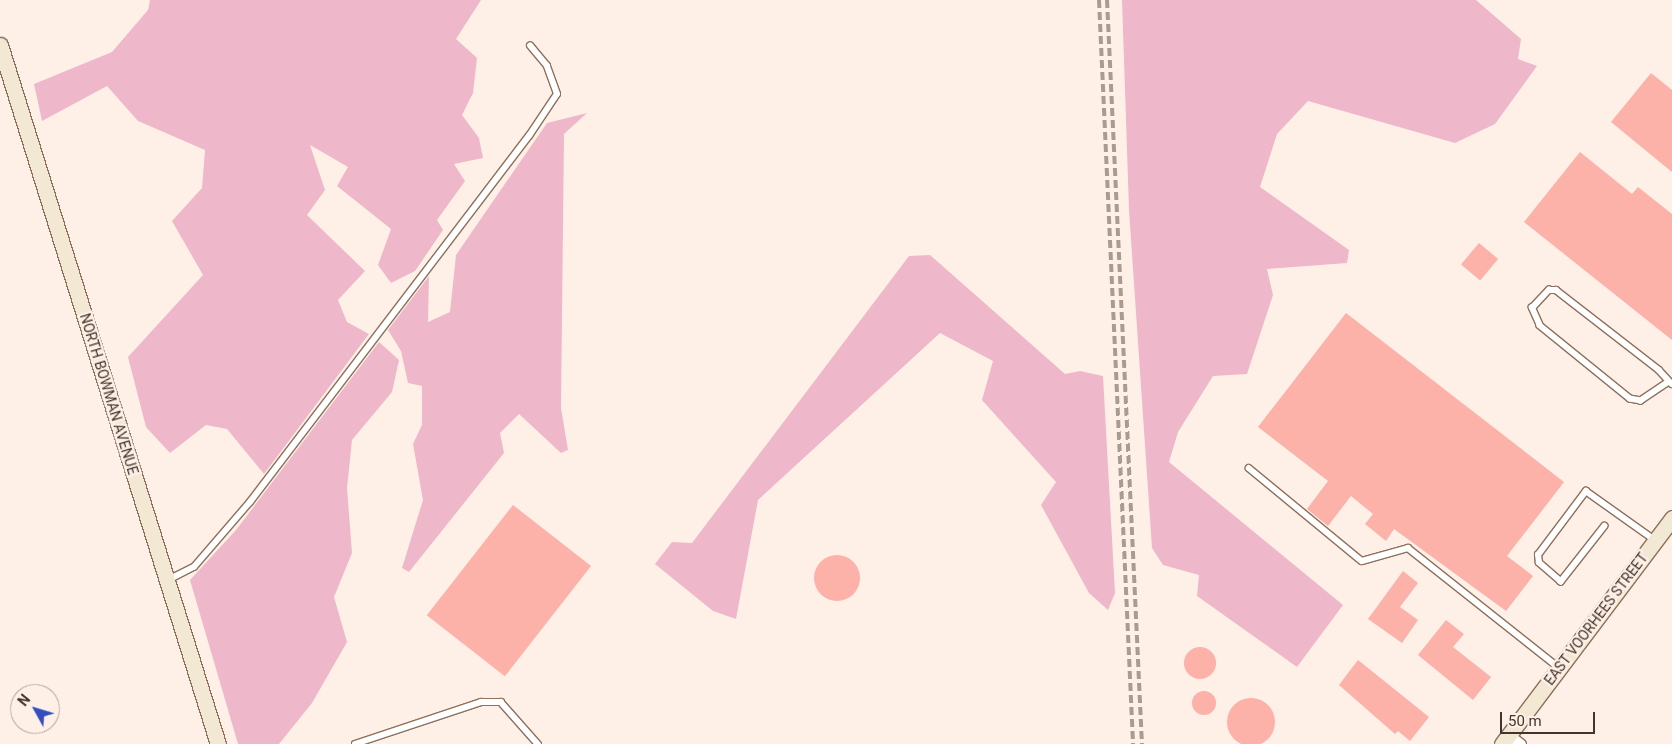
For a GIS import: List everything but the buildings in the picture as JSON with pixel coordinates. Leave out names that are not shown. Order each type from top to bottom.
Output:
[{"type":"street","name":"NORTH BOWMAN AVENUE","points":[[0,45],[218,744]]},
{"type":"street","name":"EAST VOORHEES STREET","points":[[1510,741],[1560,669],[1672,518]]},
{"type":"lane","points":[[166,581],[194,567],[250,502],[529,136],[557,94],[547,66],[530,46]]},
{"type":"lane","points":[[1549,290],[1556,290],[1671,383],[1641,401],[1630,398],[1540,326],[1532,308],[1549,290]]},
{"type":"lane","points":[[1249,468],[1362,561],[1408,548],[1560,669]]},
{"type":"lane","points":[[1605,526],[1561,582],[1539,563],[1538,555],[1586,491],[1655,540]]},
{"type":"lane","points":[[355,744],[482,702],[501,702],[538,744]]},
{"type":"shaded area","points":[[150,0],[481,0],[456,39],[477,58],[473,93],[462,115],[479,138],[483,158],[454,164],[465,181],[437,220],[443,230],[415,271],[391,283],[378,265],[391,229],[337,186],[348,167],[310,145],[325,190],[307,215],[365,271],[338,300],[347,322],[369,334],[264,474],[227,429],[206,425],[170,453],[146,427],[128,357],[203,275],[172,221],[202,188],[205,150],[138,121],[107,86],[42,121],[34,84],[112,52],[148,10]]},
{"type":"shaded area","points":[[1122,0],[1476,0],[1521,39],[1518,59],[1537,66],[1495,124],[1455,143],[1308,101],[1277,134],[1260,187],[1349,250],[1347,263],[1267,269],[1273,295],[1247,374],[1213,376],[1178,432],[1169,462],[1343,605],[1297,667],[1197,596],[1199,575],[1163,565],[1152,548],[1129,210]]},
{"type":"shaded area","points":[[587,113],[564,134],[561,408],[568,450],[561,453],[519,414],[500,433],[504,453],[409,572],[402,568],[423,500],[413,444],[422,425],[422,386],[408,383],[401,351],[388,330],[429,276],[428,322],[450,312],[456,255],[509,178],[547,123]]},
{"type":"shaded area","points":[[930,255],[1065,374],[1080,371],[1103,376],[1115,593],[1108,610],[1089,593],[1041,505],[1056,482],[982,400],[993,361],[940,333],[758,500],[736,619],[713,611],[655,564],[672,542],[692,543],[909,256]]},
{"type":"shaded area","points":[[379,342],[399,360],[392,392],[352,440],[347,488],[352,553],[334,597],[347,642],[312,703],[279,744],[238,744],[190,580],[236,530]]},
{"type":"railway","points":[[1099,0],[1133,744]]},
{"type":"railway","points":[[1107,0],[1142,744]]}]
